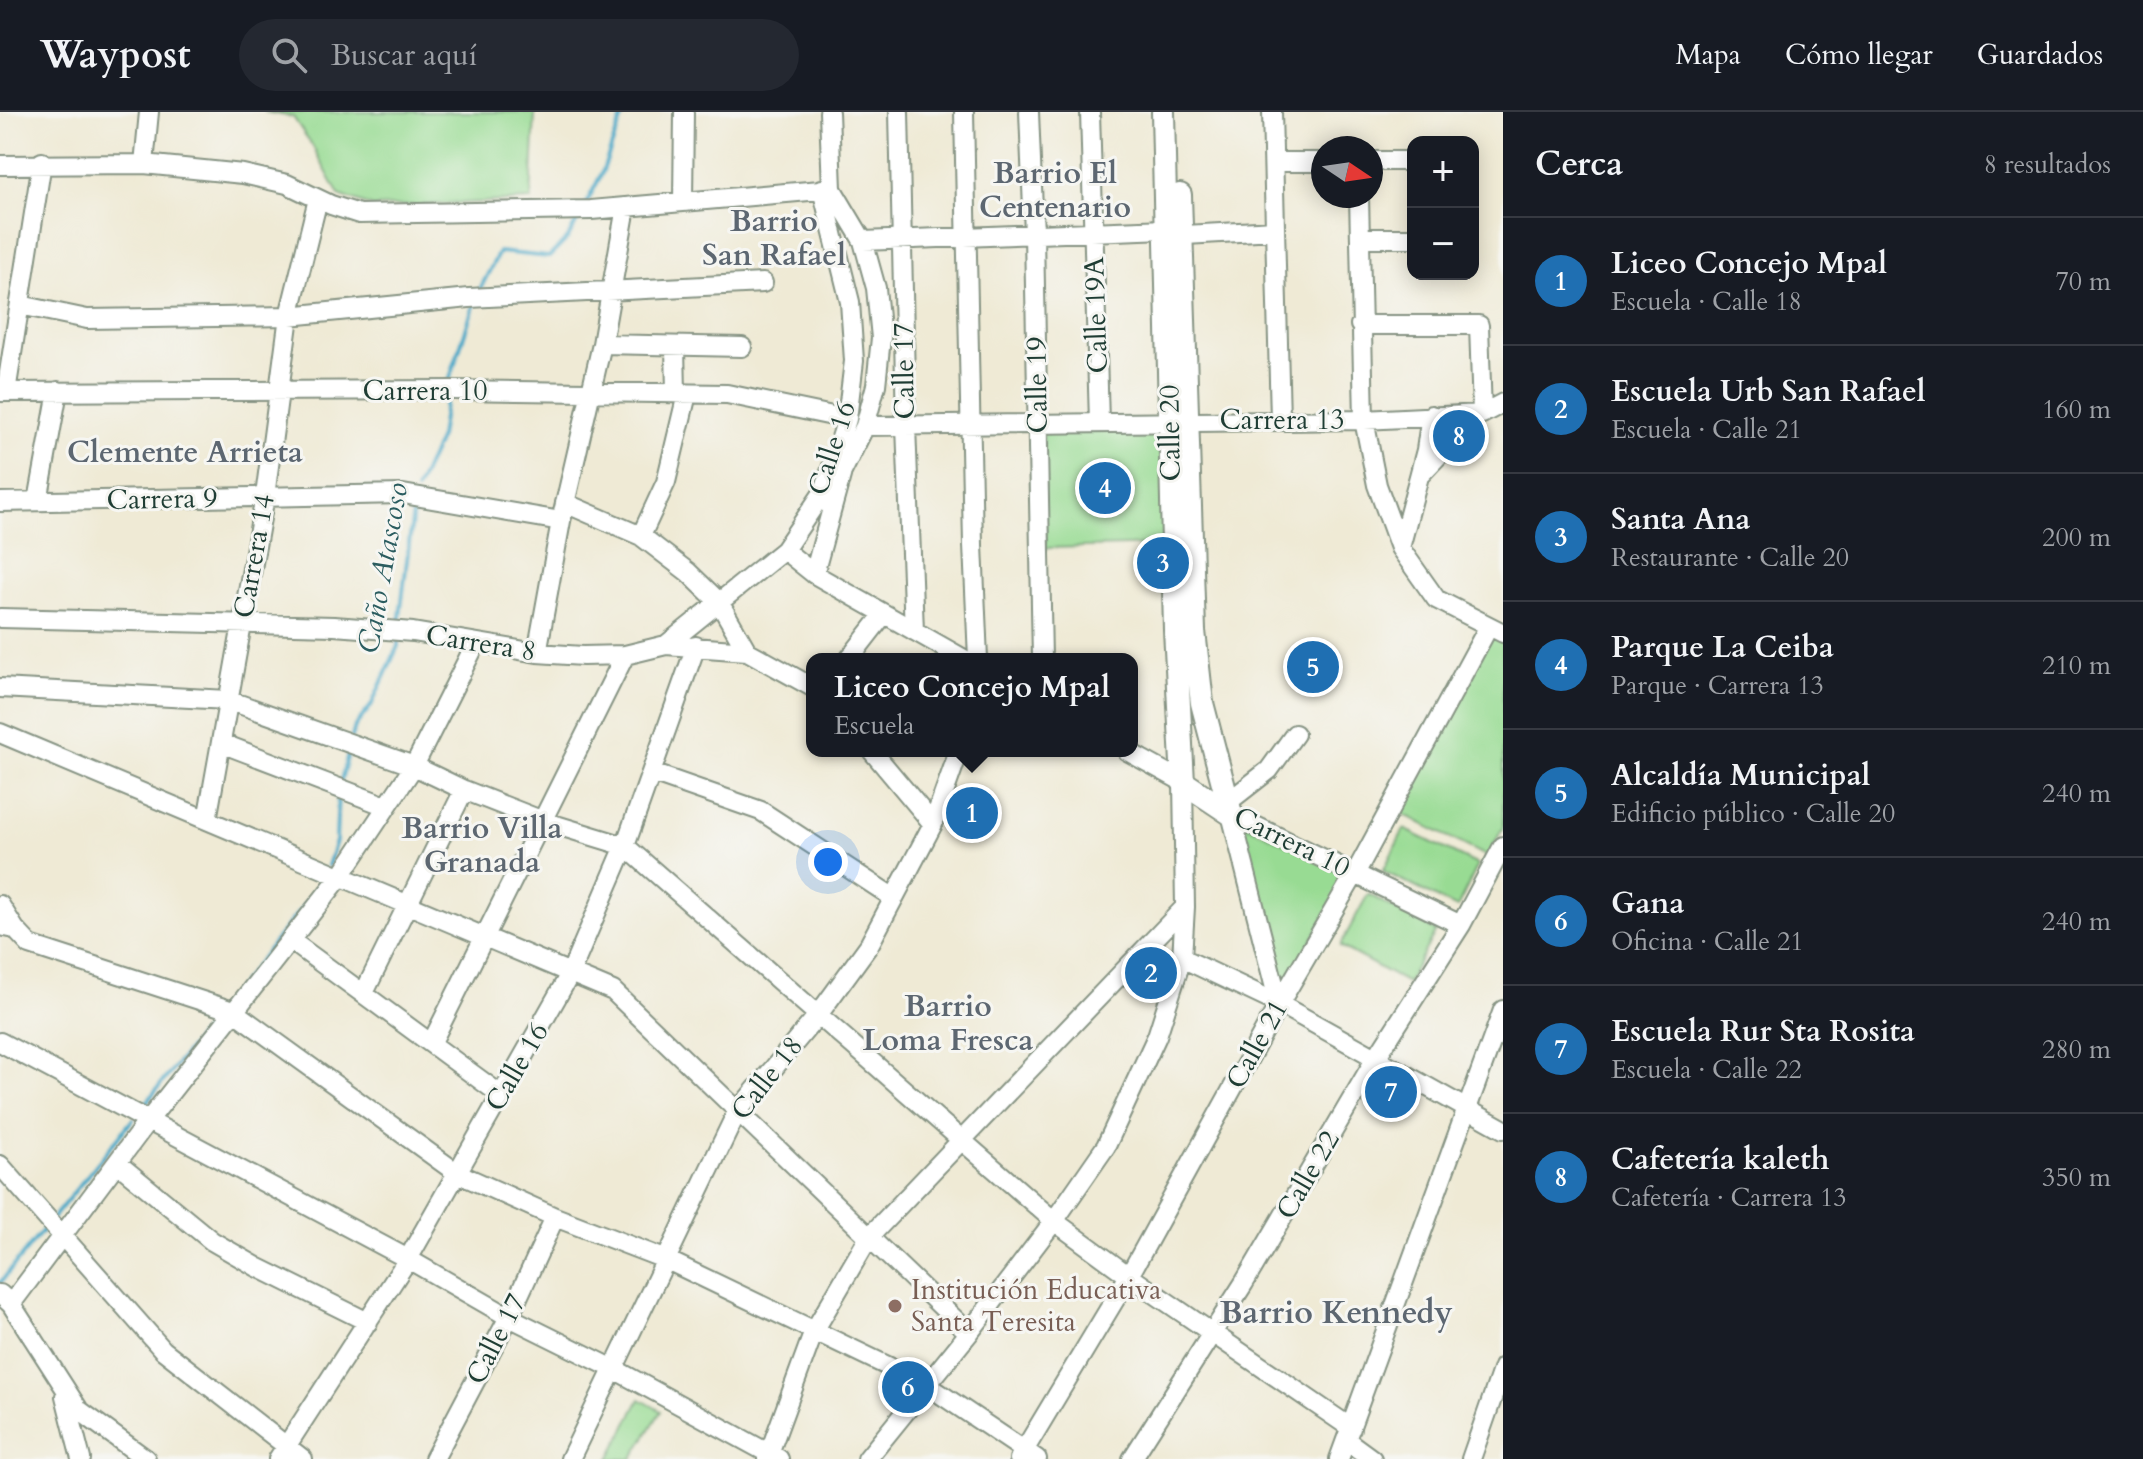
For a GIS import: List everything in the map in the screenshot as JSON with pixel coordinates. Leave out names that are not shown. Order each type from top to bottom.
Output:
[{"type":"street","points":[[144,164],[149,112]]},
{"type":"street","points":[[683,202],[684,112]]},
{"type":"street","name":"Calle 16","points":[[814,574],[856,423],[850,302],[827,189],[829,112]]},
{"type":"street","name":"Calle 17","points":[[899,112],[914,631]]},
{"type":"street","points":[[964,112],[978,653]]},
{"type":"street","name":"Calle 19","points":[[1029,112],[1042,653]]},
{"type":"street","name":"Calle 19A","points":[[1090,112],[1099,422]]},
{"type":"street","name":"Calle 20","points":[[1163,112],[1174,232]]},
{"type":"street","name":"Calle 20","points":[[1177,112],[1174,232],[1179,421],[1180,754],[1183,782]]},
{"type":"street","points":[[1272,112],[1280,419]]},
{"type":"street","points":[[1383,161],[1407,161]]},
{"type":"street","points":[[3,392],[42,162]]},
{"type":"street","points":[[0,165],[42,162],[144,164],[243,174],[287,184],[359,214],[584,210],[827,189]]},
{"type":"street","points":[[1274,162],[1311,162]]},
{"type":"street","name":"Calle 16","points":[[666,645],[784,550],[824,491],[876,385],[881,338],[876,288],[863,241],[827,189]]},
{"type":"street","name":"Carrera 14","points":[[207,820],[265,496],[289,316],[318,199]]},
{"type":"street","points":[[537,653],[563,512],[602,344],[626,207]]},
{"type":"street","points":[[1359,208],[1364,420],[1377,485],[1400,548],[1436,599],[1496,630]]},
{"type":"street","points":[[863,241],[1093,232],[1275,230]]},
{"type":"street","points":[[1360,238],[1407,238]]},
{"type":"street","points":[[20,305],[87,319],[289,316],[476,298],[763,283]]},
{"type":"street","points":[[1360,325],[1479,325],[1480,414]]},
{"type":"street","points":[[602,344],[742,347]]},
{"type":"street","points":[[641,536],[666,482],[682,394],[675,346]]},
{"type":"street","name":"Carrera 10","points":[[3,392],[447,390],[727,394],[856,423]]},
{"type":"street","points":[[38,501],[58,391]]},
{"type":"street","points":[[1418,477],[1480,414],[1503,403]]},
{"type":"street","name":"Carrera 13","points":[[856,423],[906,426],[1364,420],[1480,414]]},
{"type":"street","points":[[1400,548],[1426,450],[1431,415]]},
{"type":"street","name":"Calle 20","points":[[1179,421],[1202,703],[1230,808]]},
{"type":"street","name":"Carrera 9","points":[[0,502],[412,496],[563,512],[641,536],[688,572],[719,602],[747,651]]},
{"type":"street","points":[[784,550],[814,574],[953,653]]},
{"type":"street","points":[[854,653],[884,614]]},
{"type":"street","name":"Carrera 8","points":[[0,618],[242,623],[389,630],[537,653],[625,655],[666,645]]},
{"type":"street","name":"Calle 21","points":[[1027,1456],[1279,1004],[1496,630]]},
{"type":"street","points":[[146,1459],[79,1410],[6,1299],[52,1226],[117,1163],[140,1116],[226,1008],[290,940],[330,874],[386,806],[414,766],[476,643]]},
{"type":"street","points":[[666,645],[747,651],[806,684]]},
{"type":"street","name":"Calle 16","points":[[282,1454],[408,1259],[570,974],[625,846],[696,646]]},
{"type":"street","points":[[432,1042],[625,655]]},
{"type":"street","points":[[0,688],[228,700],[414,766],[464,790],[543,821],[625,846],[1054,1221],[1349,1434],[1372,1459]]},
{"type":"street","points":[[0,733],[613,991],[969,1333]]},
{"type":"street","points":[[1279,1004],[1230,808],[1269,770],[1295,734]]},
{"type":"street","points":[[221,743],[386,806]]},
{"type":"street","points":[[877,757],[933,824]]},
{"type":"street","name":"Calle 18","points":[[570,1459],[737,1112],[818,1015],[869,945],[933,824],[957,757]]},
{"type":"street","name":"Carrera 10","points":[[1138,757],[1230,808],[1461,925]]},
{"type":"street","points":[[652,773],[761,811],[894,898]]},
{"type":"street","points":[[867,1459],[969,1333],[1106,1146],[1157,1036],[1182,958],[1185,907],[1183,782]]},
{"type":"street","points":[[364,993],[464,790]]},
{"type":"street","name":"Calle 22","points":[[1132,1459],[1213,1333],[1376,1058],[1461,925],[1503,847]]},
{"type":"street","points":[[0,905],[7,927],[30,945],[226,1008],[457,1173],[555,1217],[667,1260],[927,1385],[1027,1456]]},
{"type":"street","points":[[0,1042],[408,1259],[509,1317],[614,1369],[772,1458],[814,1331],[869,1237],[1185,907]]},
{"type":"street","points":[[290,940],[501,1095]]},
{"type":"street","points":[[1182,958],[1279,1004],[1503,1129]]},
{"type":"street","points":[[1339,1459],[1503,1010]]},
{"type":"street","points":[[117,1163],[212,1241],[368,1322]]},
{"type":"street","points":[[0,1165],[163,1350],[282,1454],[303,1459]]},
{"type":"street","name":"Calle 17","points":[[434,1459],[509,1317],[555,1217]]},
{"type":"street","points":[[1471,1459],[1503,1367]]},
{"type":"street","points":[[61,1381],[81,1459]]},
{"type":"green space","points":[[264,112],[535,112],[531,200],[373,207],[339,195],[293,117]]},
{"type":"green space","points":[[1165,429],[1167,545],[1046,548],[1043,432]]},
{"type":"green space","points":[[1488,633],[1503,641],[1503,827],[1488,857],[1395,810]]},
{"type":"green space","points":[[1237,821],[1350,874],[1281,993]]},
{"type":"green space","points":[[1404,829],[1478,865],[1457,908],[1383,871]]},
{"type":"green space","points":[[1368,894],[1436,931],[1407,983],[1340,946]]},
{"type":"green space","points":[[640,1399],[661,1411],[632,1459],[609,1459]]},
{"type":"waterway","name":"Caño Atascoso","points":[[585,206],[602,173],[624,112]]},
{"type":"waterway","name":"Caño Atascoso","points":[[478,293],[499,252],[549,257],[568,238],[579,217]]},
{"type":"waterway","name":"Caño Atascoso","points":[[448,384],[474,305]]},
{"type":"waterway","name":"Caño Atascoso","points":[[416,490],[440,437],[446,397]]},
{"type":"waterway","name":"Caño Atascoso","points":[[399,625],[414,503]]},
{"type":"waterway","name":"Caño Atascoso","points":[[352,737],[355,726],[371,706],[398,646],[398,638]]},
{"type":"waterway","name":"Caño Atascoso","points":[[340,784],[349,750]]},
{"type":"waterway","name":"Caño Atascoso","points":[[328,866],[336,841],[338,792]]},
{"type":"waterway","name":"Caño Atascoso","points":[[226,1003],[326,875]]},
{"type":"waterway","name":"Caño Atascoso","points":[[141,1109],[218,1013]]},
{"type":"waterway","name":"Caño Atascoso","points":[[53,1218],[133,1119]]},
{"type":"waterway","name":"Caño Atascoso","points":[[0,1283],[47,1225]]},
{"type":"place","name":"Cafetería kaleth","points":[[1459,436]]},
{"type":"place","name":"Parque La Ceiba","points":[[1105,488]]},
{"type":"place","name":"Santa Ana","points":[[1163,563]]},
{"type":"place","name":"Alcaldía Municipal","points":[[1313,667]]},
{"type":"place","name":"Liceo Concejo Mpal","points":[[972,813]]},
{"type":"place","name":"Escuela Urb San Rafael","points":[[1151,973]]},
{"type":"place","name":"Escuela Rur Sta Rosita","points":[[1391,1092]]},
{"type":"place","name":"Institución Educativa Santa Teresita","points":[[895,1306]]},
{"type":"place","name":"Gana","points":[[908,1387]]},
{"type":"district","name":"Barrio El Centenario","points":[[1055,190]]},
{"type":"district","name":"Barrio San Rafael","points":[[774,238]]},
{"type":"district","name":"Clemente Arrieta","points":[[185,452]]},
{"type":"district","name":"Barrio Villa Granada","points":[[482,845]]},
{"type":"district","name":"Barrio Loma Fresca","points":[[948,1023]]},
{"type":"district","name":"Barrio Kennedy","points":[[1336,1313]]}]
